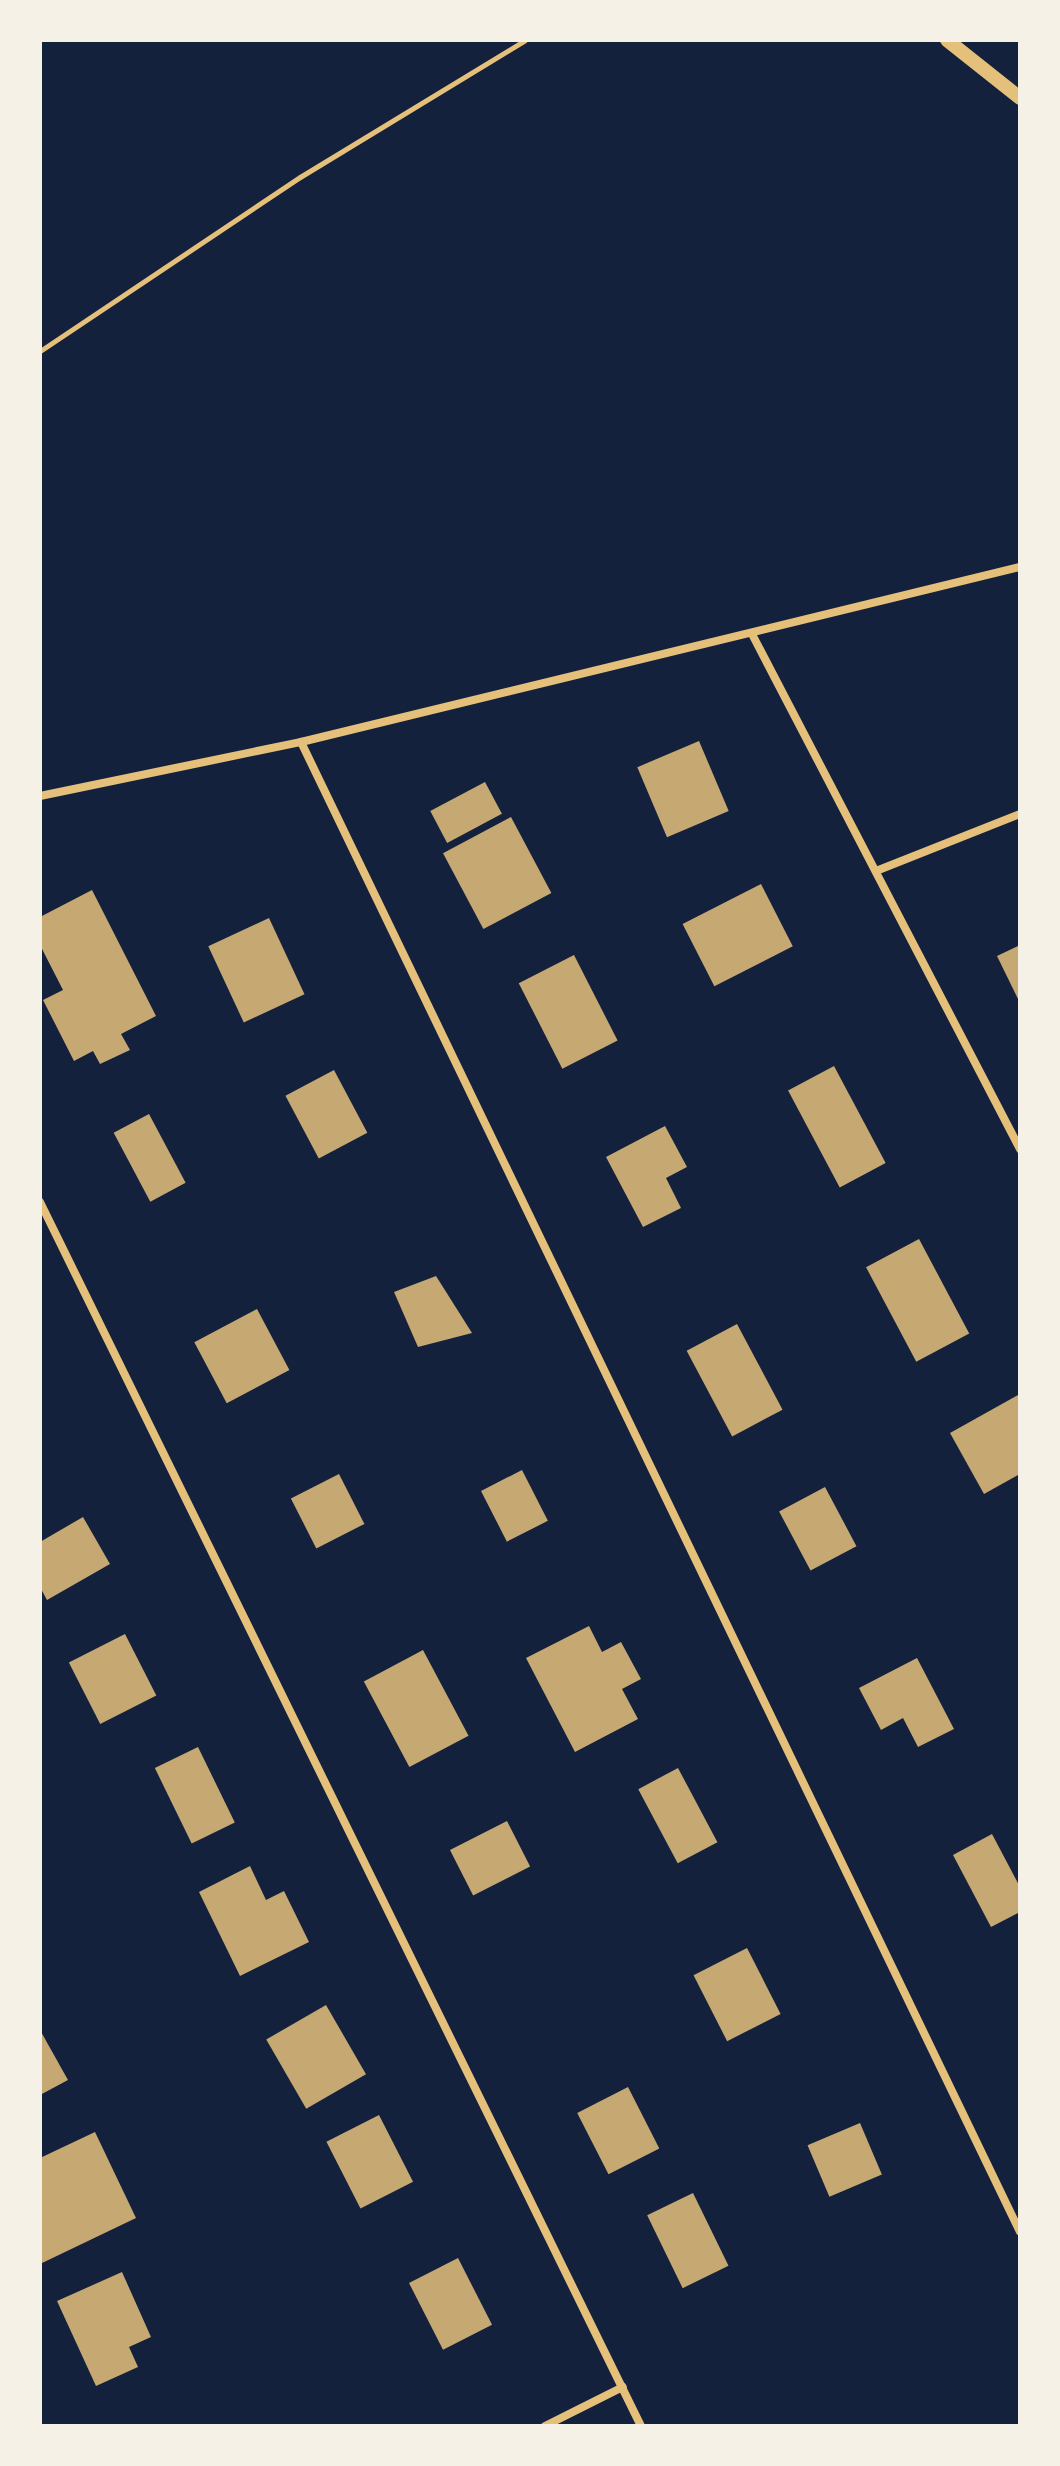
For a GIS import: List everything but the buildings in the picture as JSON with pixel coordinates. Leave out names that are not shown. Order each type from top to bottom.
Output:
[{"type":"street","points":[[947,40],[1020,98]]},
{"type":"street","points":[[40,796],[301,742],[1020,567]]},
{"type":"street","points":[[752,634],[1020,1149]]},
{"type":"street","points":[[301,742],[1020,2232]]},
{"type":"street","points":[[876,871],[1020,814]]},
{"type":"street","points":[[40,1202],[641,2426]]},
{"type":"street","points":[[545,2426],[623,2387]]},
{"type":"path","points":[[40,351],[300,177],[525,40]]}]
